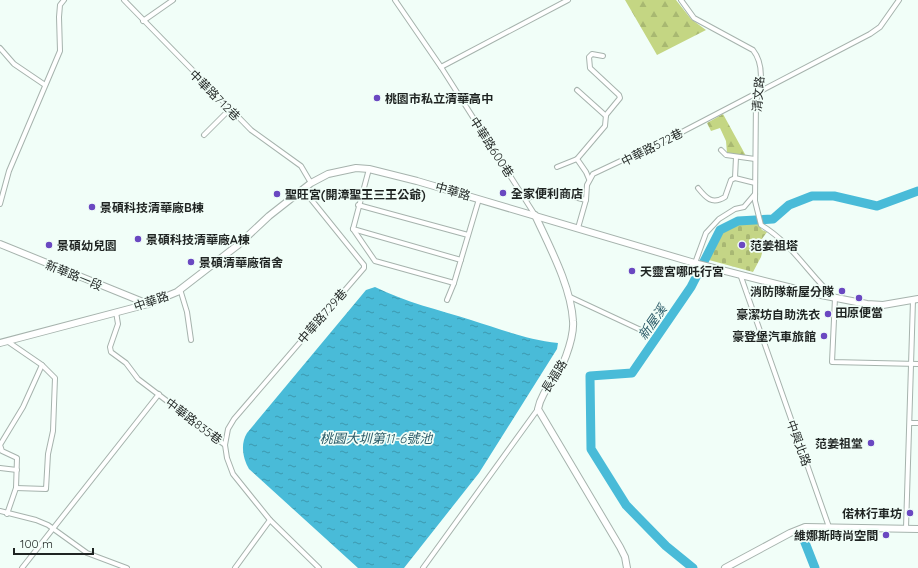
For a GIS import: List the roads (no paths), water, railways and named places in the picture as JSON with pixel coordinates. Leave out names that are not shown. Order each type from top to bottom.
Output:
[{"type":"main road","name":"中華路","points":[[0,343],[148,304],[180,289],[238,246],[269,216],[311,183],[328,174],[356,168],[369,169],[479,199],[696,264],[835,298],[867,304],[883,305],[916,300]]},
{"type":"main road","name":"長福路","points":[[535,215],[568,295],[573,321],[571,338],[566,357],[542,395],[538,409]]},
{"type":"main road","name":"新華路一段","points":[[0,244],[148,304]]},
{"type":"main road","points":[[538,409],[620,547],[625,558],[627,568]]},
{"type":"main road","points":[[725,568],[797,529],[806,527],[918,529]]},
{"type":"street","points":[[0,204],[9,172],[60,51],[59,17],[60,5],[64,0]]},
{"type":"street","name":"中華路712巷","points":[[124,0],[251,130],[300,166],[311,183]]},
{"type":"street","points":[[143,20],[173,0]]},
{"type":"street","name":"中華路600巷","points":[[395,0],[441,67],[535,215]]},
{"type":"street","points":[[441,67],[568,0]]},
{"type":"street","name":"清文路","points":[[681,0],[694,18],[753,50],[760,62],[760,90],[756,101],[755,159],[755,194],[760,223],[795,253],[818,283],[835,298]]},
{"type":"street","name":"中華路572巷","points":[[589,179],[594,174],[669,138],[870,34],[880,27],[899,0]]},
{"type":"street","points":[[0,48],[14,64],[45,85]]},
{"type":"street","points":[[557,167],[577,159],[605,126],[608,112],[620,98],[619,95],[590,68],[589,57],[592,54],[603,56]]},
{"type":"street","points":[[577,90],[606,116]]},
{"type":"street","points":[[204,135],[230,109]]},
{"type":"street","points":[[721,150],[726,155],[755,159]]},
{"type":"street","points":[[698,188],[706,198],[717,201],[725,197],[732,180],[735,178],[736,157]]},
{"type":"street","points":[[577,159],[589,179],[586,200],[578,228]]},
{"type":"street","points":[[369,169],[358,205],[353,229],[375,261],[454,283]]},
{"type":"street","points":[[735,178],[755,184]]},
{"type":"street","name":"中華路729巷","points":[[226,445],[228,429],[234,418],[364,268],[364,265],[310,198],[305,188]]},
{"type":"street","points":[[526,199],[546,190],[586,200]]},
{"type":"street","points":[[696,264],[706,233],[720,218],[735,209],[744,207],[755,194]]},
{"type":"street","points":[[447,300],[454,283],[479,199]]},
{"type":"street","points":[[358,205],[468,235]]},
{"type":"street","points":[[353,229],[461,260]]},
{"type":"street","name":"中興北路","points":[[740,274],[829,528]]},
{"type":"street","points":[[180,289],[187,312],[191,340]]},
{"type":"street","points":[[568,295],[643,331]]},
{"type":"street","points":[[835,298],[832,362],[918,364]]},
{"type":"street","points":[[906,528],[916,300]]},
{"type":"street","name":"中華路835巷","points":[[116,312],[118,324],[110,347],[111,352],[126,363],[138,379],[226,445],[227,458],[233,474],[270,520],[319,568]]},
{"type":"street","points":[[7,341],[42,365],[55,378],[54,431],[48,454],[46,489],[16,488]]},
{"type":"street","points":[[7,514],[16,488],[17,458],[2,452],[0,445],[23,407],[42,365]]},
{"type":"street","points":[[22,568],[159,394]]},
{"type":"street","points":[[423,568],[538,409]]},
{"type":"street","points":[[910,423],[918,423]]},
{"type":"street","points":[[0,468],[17,470]]},
{"type":"street","points":[[0,511],[7,514],[36,520],[53,529],[86,553],[127,568]]},
{"type":"street","points":[[235,568],[270,520]]},
{"type":"water","name":"桃園大圳第11-6號池","points":[[375,287],[410,301],[514,334],[547,342],[558,343],[557,349],[479,473],[404,568],[358,568],[249,469],[245,461],[243,451],[247,433],[366,290]]},
{"type":"waterway","name":"新屋溪","points":[[693,568],[666,546],[626,505],[591,449],[590,376],[632,373],[691,287],[720,230],[738,221],[773,219],[789,205],[812,196],[834,196],[877,206],[918,191]]},
{"type":"waterway","points":[[804,540],[815,568]]},
{"type":"place","name":"桃園市私立清華高中","points":[[377,98]]},
{"type":"place","name":"全家便利商店","points":[[503,193]]},
{"type":"place","name":"聖旺宮(開漳聖王三王公爺)","points":[[277,194]]},
{"type":"place","name":"景碩科技清華廠B棟","points":[[92,207]]},
{"type":"place","name":"景碩科技清華廠A棟","points":[[138,239]]},
{"type":"place","name":"景碩幼兒園","points":[[49,245]]},
{"type":"place","name":"范姜祖塔","points":[[742,245]]},
{"type":"place","name":"景碩清華廠宿舍","points":[[191,262]]},
{"type":"place","name":"天靈宮哪吒行宮","points":[[632,271]]},
{"type":"place","name":"消防隊新屋分隊","points":[[842,291]]},
{"type":"place","name":"田原便當","points":[[859,298]]},
{"type":"place","name":"豪潔坊自助洗衣","points":[[828,314]]},
{"type":"place","name":"豪登堡汽車旅館","points":[[824,336]]},
{"type":"place","name":"范姜祖堂","points":[[871,443]]},
{"type":"place","name":"偌林行車坊","points":[[910,513]]},
{"type":"place","name":"維娜斯時尚空間","points":[[886,535]]}]
